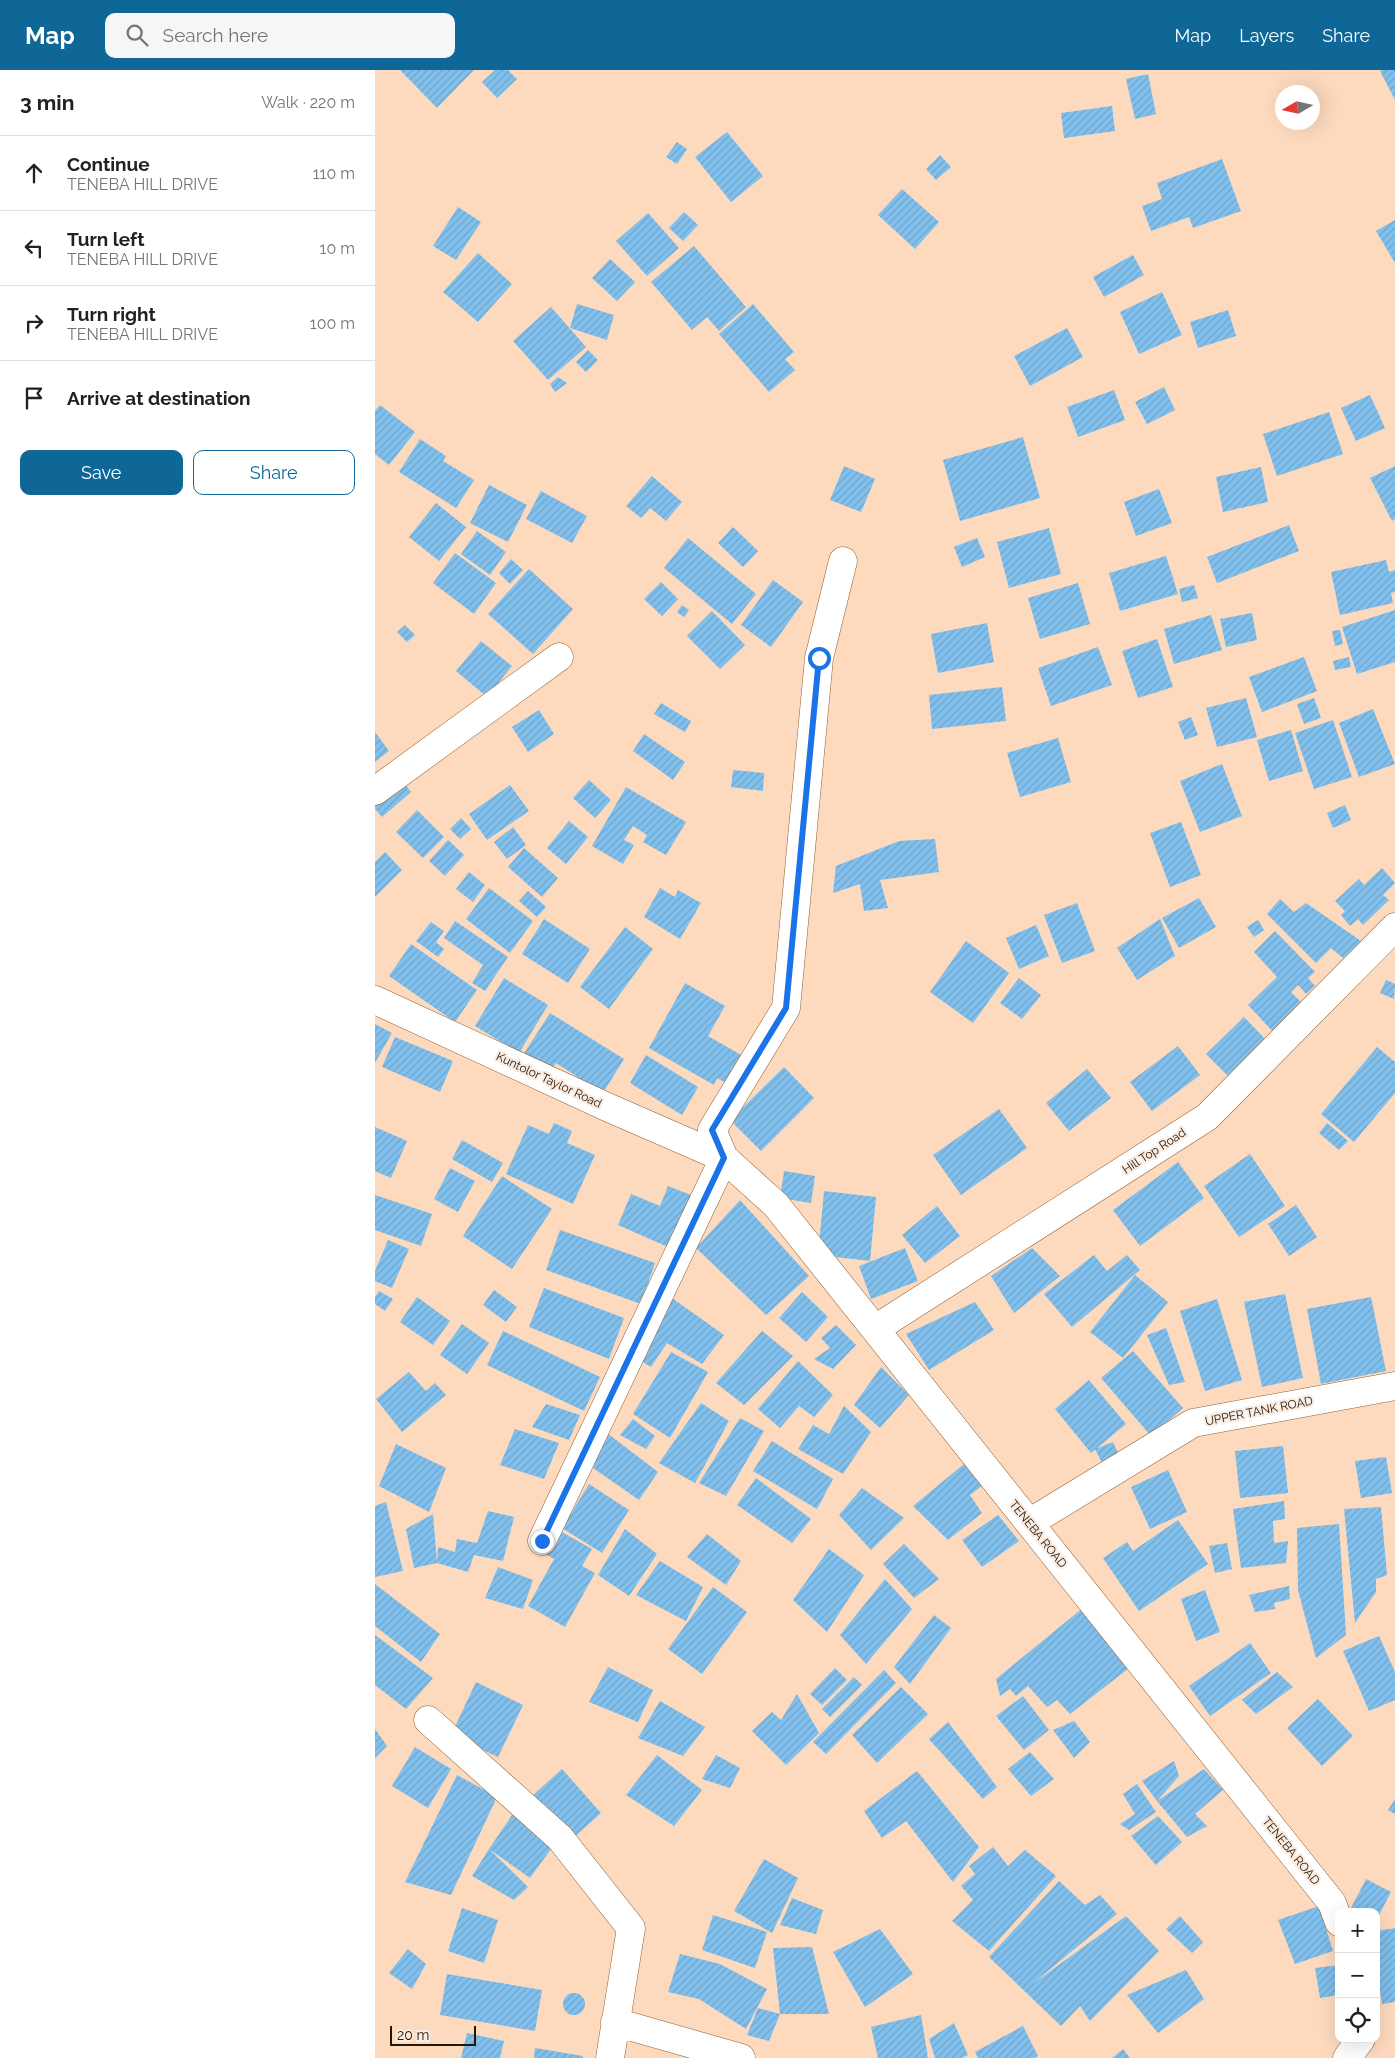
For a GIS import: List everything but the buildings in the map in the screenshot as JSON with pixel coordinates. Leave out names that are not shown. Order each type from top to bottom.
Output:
[{"type":"street","points":[[542,1541],[724,1158],[712,1130],[786,1008],[819,658],[843,562]]},
{"type":"street","points":[[375,791],[559,657]]},
{"type":"street","name":"Hill Top Road","points":[[875,1330],[1207,1117],[1395,927]]},
{"type":"street","name":"Kuntolor Taylor Road","points":[[375,1000],[607,1107],[724,1158]]},
{"type":"street","name":"TENEBA ROAD","points":[[724,1158],[777,1205],[1332,1903],[1335,1911]]},
{"type":"street","name":"UPPER TANK ROAD","points":[[1029,1523],[1193,1423],[1395,1386]]},
{"type":"street","points":[[428,1720],[560,1838],[631,1928],[610,2058]]},
{"type":"street","points":[[615,2022],[741,2058]]},
{"type":"street","points":[[1347,2058],[1358,2043]]},
{"type":"route","points":[[542,1541],[724,1158],[712,1130],[786,1008],[819,658]]}]
